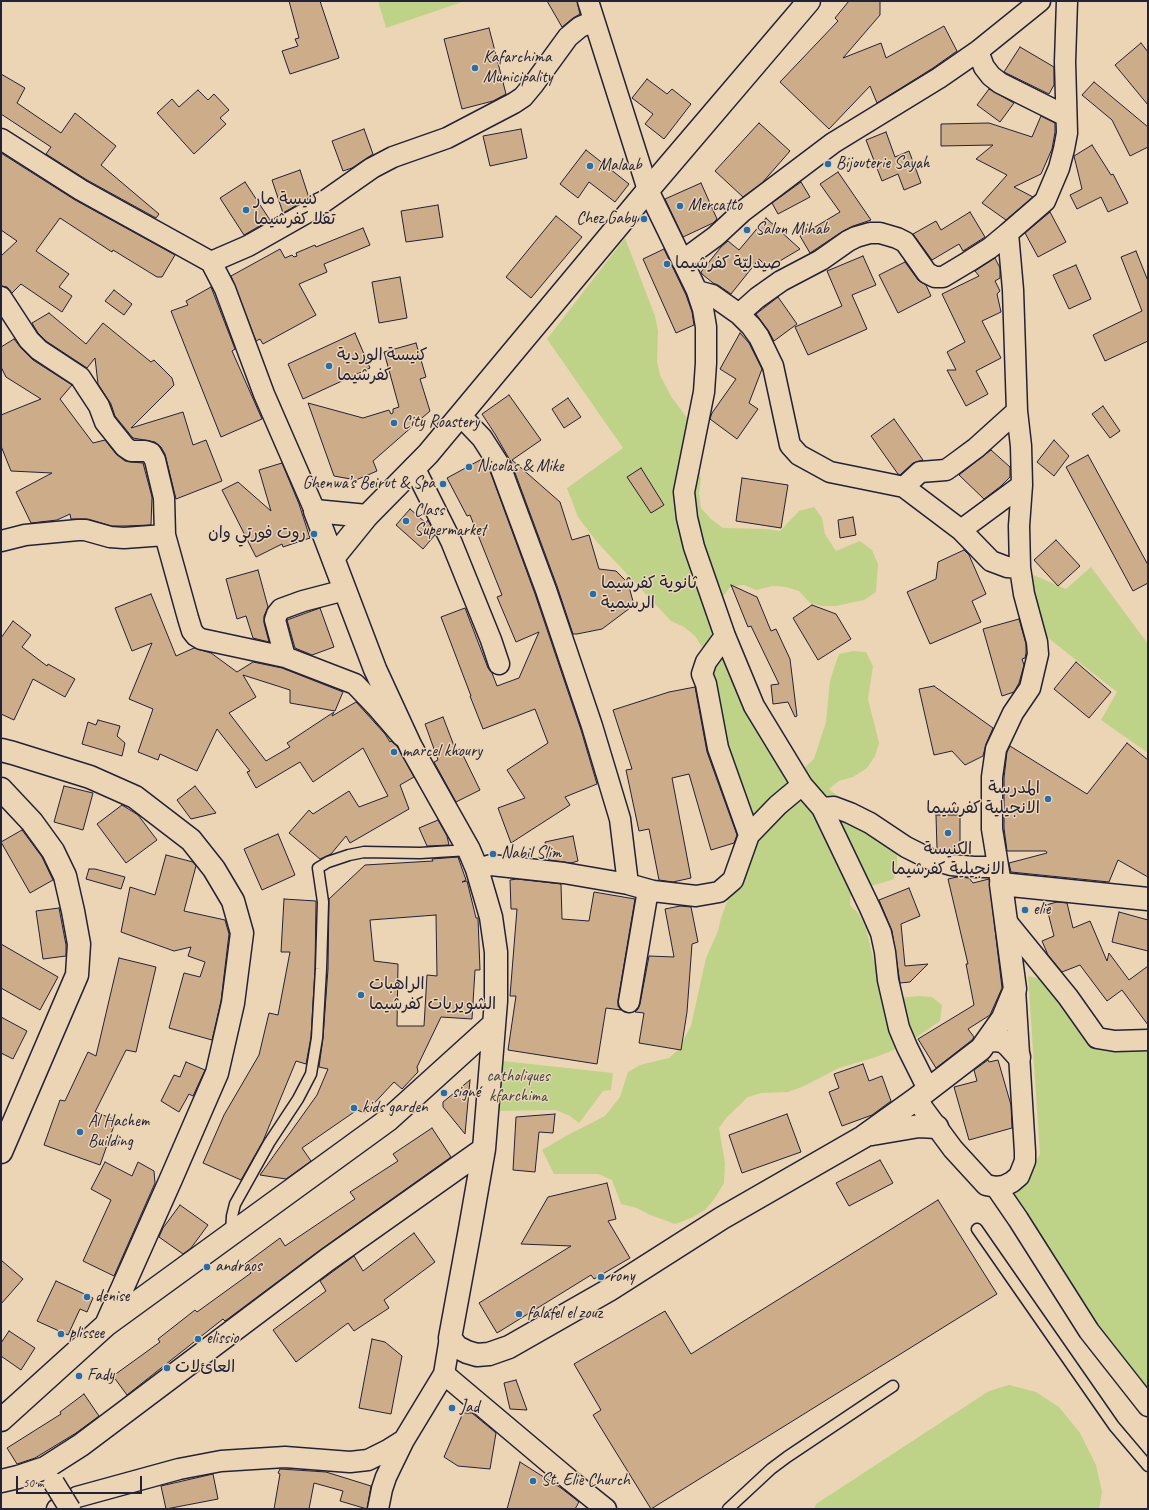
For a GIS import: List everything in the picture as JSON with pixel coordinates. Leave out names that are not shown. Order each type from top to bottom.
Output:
[{"type":"street","points":[[588,1],[648,190],[697,291],[703,308],[706,327],[704,392],[684,492],[687,518],[694,546],[725,636],[754,706],[802,785],[822,808],[881,933],[888,980],[899,1028],[909,1052],[922,1094],[937,1127],[980,1179],[986,1184],[996,1187],[1012,1182],[1019,1176],[1025,1161],[1015,989],[1000,876],[992,829],[992,777],[996,749],[1013,713],[1030,688],[1038,654],[1037,642],[1024,594],[1020,568],[1019,526],[1022,485],[1021,446],[1017,411],[1008,233]]},
{"type":"street","points":[[333,558],[367,516],[428,454],[648,190],[809,1]]},
{"type":"street","points":[[682,261],[716,236],[743,211],[833,143],[939,78],[978,51],[1040,1]]},
{"type":"street","points":[[739,314],[757,298],[781,281],[821,260],[856,237],[870,234],[880,233],[905,242],[927,274],[934,277],[943,277],[990,248],[1045,201],[1059,168],[1067,133],[1065,62],[1067,1]]},
{"type":"street","points":[[211,262],[248,246],[315,208],[372,168],[393,157],[447,138],[514,103],[523,97],[533,85],[568,37],[594,20]]},
{"type":"street","points":[[978,51],[984,67],[991,76],[1000,83],[1066,116]]},
{"type":"street","points":[[1,139],[82,190],[211,262],[225,289],[264,394],[315,511],[375,669],[411,747],[473,859],[491,917],[496,952],[496,1001],[484,1149],[444,1374],[404,1440],[386,1477],[378,1509]]},
{"type":"street","points":[[697,291],[712,295],[739,314],[751,326],[758,336],[773,366],[790,445],[798,455],[830,472],[904,488],[961,530],[991,561],[1007,567],[1020,568]]},
{"type":"street","points":[[1,296],[30,340],[39,350],[80,377],[99,406],[104,422],[125,447],[131,451],[146,451],[151,453],[155,460],[164,498],[165,535],[188,618],[192,631],[196,636],[201,639],[285,657],[355,684],[411,747]]},
{"type":"street","points":[[904,488],[920,472],[946,470],[976,448],[1017,411]]},
{"type":"street","points":[[460,415],[482,438],[500,466],[546,590],[592,726],[620,819],[628,884]]},
{"type":"street","points":[[414,467],[451,541],[499,664]]},
{"type":"street","points":[[961,530],[1022,485]]},
{"type":"street","points":[[315,511],[367,516]]},
{"type":"street","points":[[1,541],[25,535],[78,530],[85,530],[110,537],[124,538],[165,535]]},
{"type":"street","points":[[285,657],[275,620],[281,609],[303,601],[345,590]]},
{"type":"street","points":[[725,636],[706,662],[702,674],[706,684],[718,748],[749,835]]},
{"type":"street","points":[[1,750],[90,777],[135,797],[192,840],[214,869],[233,901],[242,933],[233,1003],[216,1074],[106,1325]]},
{"type":"street","points":[[473,859],[492,865],[564,873],[628,884],[648,890],[696,896],[719,892],[734,880],[749,835],[778,805],[802,785]]},
{"type":"street","points":[[1,789],[32,822],[53,851],[64,876],[73,911],[79,944],[77,975],[1,1152]]},
{"type":"street","points":[[822,808],[834,807],[850,813],[870,823],[906,847],[936,861],[950,865],[974,867],[1000,876],[1148,899]]},
{"type":"street","points":[[629,1002],[648,890]]},
{"type":"street","points":[[1006,920],[1068,997],[1097,1038],[1115,1041],[1148,1040]]},
{"type":"street","points":[[450,1338],[457,1347],[466,1352],[477,1355],[489,1354],[509,1347],[609,1290],[751,1201],[863,1137],[981,1049],[1003,1018],[1015,989]]},
{"type":"street","points":[[1,1420],[106,1325],[388,1120],[494,1024]]},
{"type":"street","points":[[987,1041],[1002,1041],[1019,1057]]},
{"type":"street","points":[[863,1137],[919,1126],[937,1127]]},
{"type":"street","points":[[1,1481],[18,1477],[49,1475],[81,1444],[327,1260],[484,1149]]},
{"type":"street","points":[[996,1187],[1018,1219],[1089,1332],[1148,1406]]},
{"type":"street","points":[[444,1374],[606,1509]]},
{"type":"street","points":[[57,1509],[78,1497],[179,1469],[221,1461],[285,1457],[350,1462],[368,1460],[404,1440]]},
{"type":"street","points":[[49,1475],[70,1509]]},
{"type":"lane","points":[[231,1233],[232,1216],[235,1204],[269,1143],[298,1099],[311,1074],[317,1038],[321,969],[323,902],[318,868],[328,862],[364,852],[420,853],[473,859]]},
{"type":"lane","points":[[977,1229],[1114,1426],[1148,1466]]},
{"type":"lane","points":[[728,1509],[771,1469],[787,1457],[893,1386]]},
{"type":"green space","points":[[378,1],[465,1],[386,28]]},
{"type":"green space","points":[[625,238],[655,316],[658,331],[657,361],[660,375],[672,398],[688,419],[701,479],[699,493],[701,508],[711,519],[723,528],[767,529],[780,531],[799,511],[814,507],[822,518],[825,534],[836,551],[860,541],[872,550],[878,564],[876,592],[864,600],[836,606],[822,606],[810,603],[799,591],[786,587],[773,586],[756,590],[744,585],[730,587],[722,598],[735,656],[803,769],[814,759],[826,722],[830,680],[839,654],[853,651],[866,652],[873,666],[868,699],[879,743],[875,756],[867,768],[853,777],[839,781],[829,789],[840,798],[850,810],[897,851],[897,865],[894,879],[851,892],[850,905],[859,914],[866,928],[877,974],[890,999],[919,996],[932,997],[942,1005],[940,1021],[904,1046],[876,1057],[839,1068],[802,1087],[788,1092],[761,1093],[748,1097],[727,1117],[719,1128],[725,1163],[724,1183],[715,1198],[705,1210],[691,1218],[675,1224],[648,1214],[637,1208],[621,1204],[612,1180],[598,1174],[554,1174],[542,1150],[605,1116],[620,1097],[628,1072],[640,1065],[669,1058],[678,1050],[691,1026],[706,958],[718,931],[730,894],[746,872],[701,659],[702,647],[695,636],[684,627],[671,621],[597,542],[578,517],[567,488],[623,448],[547,339]]},
{"type":"green space","points":[[1091,567],[1148,644],[1148,753],[1101,720],[1117,692],[1034,627],[1017,568],[1066,589]]},
{"type":"green space","points":[[1028,976],[1044,980],[1092,1040],[1148,1043],[1148,1415],[1097,1338],[996,1207],[1022,1183],[1040,1154]]},
{"type":"green space","name":"catholiques kfarchima","points":[[494,1060],[613,1073],[611,1090],[603,1091],[579,1123],[570,1116],[556,1110],[493,1111]]},
{"type":"green space","points":[[1009,1385],[1036,1392],[1059,1407],[1080,1433],[1096,1465],[1102,1492],[1099,1509],[814,1509],[816,1504],[989,1391]]},
{"type":"building","points":[[289,1],[320,1],[339,58],[290,74],[282,51],[298,46],[295,39],[299,38]]},
{"type":"building","points":[[547,1],[577,1],[580,14],[562,27]]},
{"type":"building","points":[[849,1],[880,1],[880,15],[843,58],[881,43],[886,58],[944,26],[957,51],[877,103],[870,86],[829,129],[780,82],[838,21],[835,18]]},
{"type":"building","name":"Kafarchima Municipality","points":[[489,28],[506,94],[493,101],[462,109],[444,39]]},
{"type":"building","points":[[1141,43],[1148,52],[1148,105],[1115,65]]},
{"type":"building","points":[[1020,47],[1054,67],[1054,85],[1049,94],[1004,72]]},
{"type":"building","points":[[1,74],[25,88],[17,103],[61,133],[75,113],[116,146],[101,165],[159,214],[156,218],[87,180],[46,154],[51,147],[1,114]]},
{"type":"building","points":[[647,79],[667,94],[672,89],[691,104],[664,139],[645,124],[653,114],[632,98]]},
{"type":"building","points":[[1094,82],[1148,127],[1148,147],[1130,156],[1112,120],[1082,95]]},
{"type":"building","points":[[989,89],[1014,103],[1000,122],[977,105]]},
{"type":"building","points":[[198,90],[208,100],[214,94],[229,110],[220,118],[226,124],[194,154],[157,113],[172,99],[179,107]]},
{"type":"building","points":[[1041,116],[1055,123],[1052,149],[1041,174],[1014,187],[1033,197],[1006,220],[982,203],[1007,175],[976,159],[993,145],[941,146],[941,124],[989,123],[1032,137]]},
{"type":"building","points":[[759,123],[790,151],[762,183],[743,197],[715,171]]},
{"type":"building","points":[[364,129],[373,154],[352,168],[343,171],[332,141]]},
{"type":"building","points":[[521,129],[527,158],[490,166],[483,136]]},
{"type":"building","points":[[886,132],[895,157],[909,151],[921,183],[904,190],[898,174],[882,181],[866,140]]},
{"type":"building","points":[[1092,145],[1111,175],[1113,174],[1128,203],[1108,212],[1101,197],[1077,209],[1070,195],[1082,189],[1074,156]]},
{"type":"building","name":"Malaab","points":[[586,150],[629,184],[615,202],[589,182],[578,198],[560,184]]},
{"type":"building","points":[[1,153],[75,200],[175,255],[162,277],[157,277],[113,250],[112,252],[60,218],[36,251],[69,274],[59,287],[72,296],[62,312],[21,284],[12,293],[7,287],[1,286],[1,256],[17,241],[1,230]]},
{"type":"building","points":[[300,170],[309,198],[283,213],[272,180]]},
{"type":"building","points":[[838,172],[871,220],[843,231],[810,253],[800,236],[840,212],[820,184]]},
{"type":"building","name":"كنيسة مار تقلا كفرشيما","points":[[245,182],[270,220],[244,235],[220,198]]},
{"type":"building","points":[[801,182],[810,197],[778,214],[772,203]]},
{"type":"building","points":[[701,183],[717,219],[713,223],[683,237],[665,199]]},
{"type":"building","points":[[438,205],[443,237],[406,242],[401,211]]},
{"type":"building","points":[[970,212],[985,237],[963,251],[959,244],[932,260],[913,234],[936,221],[941,230]]},
{"type":"building","points":[[1050,212],[1066,242],[1038,257],[1025,233]]},
{"type":"building","points":[[556,216],[582,237],[531,298],[506,277]]},
{"type":"building","points":[[766,218],[800,249],[768,268],[759,259],[731,294],[702,274],[701,272],[721,247],[728,241],[739,250]]},
{"type":"building","points":[[363,228],[370,245],[324,264],[327,272],[299,284],[316,315],[263,344],[260,339],[256,341],[231,276],[280,249],[285,258],[292,255],[294,257],[297,256],[296,253],[315,245],[316,247]]},
{"type":"building","points":[[664,249],[686,295],[692,312],[694,325],[676,333],[643,259]]},
{"type":"building","points":[[1136,251],[1148,281],[1148,341],[1105,361],[1093,335],[1142,311],[1121,257]]},
{"type":"building","points":[[863,256],[876,285],[852,295],[867,329],[808,355],[795,327],[842,306],[827,271]]},
{"type":"building","points":[[995,258],[1000,268],[1000,278],[995,281],[1000,291],[997,294],[1001,312],[982,321],[1001,358],[976,371],[988,394],[966,406],[947,370],[956,370],[947,352],[965,342],[942,294],[979,276],[975,271]]},
{"type":"building","points":[[905,262],[918,280],[926,285],[931,296],[898,313],[879,275]]},
{"type":"building","points":[[1076,265],[1091,299],[1069,309],[1053,275]]},
{"type":"building","points":[[400,277],[407,318],[379,323],[372,282]]},
{"type":"building","points":[[211,287],[235,349],[232,351],[262,419],[221,437],[171,311],[188,305],[186,301]]},
{"type":"building","points":[[114,290],[132,304],[124,315],[105,301]]},
{"type":"building","points":[[778,297],[797,324],[774,341],[756,314]]},
{"type":"building","points":[[49,313],[86,344],[103,323],[151,362],[154,360],[172,378],[174,385],[131,428],[183,412],[193,445],[206,440],[222,481],[176,499],[165,454],[161,447],[155,442],[133,438],[115,416],[111,404],[98,384],[95,358],[87,368],[46,341],[38,333],[32,323]]},
{"type":"building","name":"كنيسة الوردية كفرشيما","points":[[355,333],[370,368],[303,399],[288,364]]},
{"type":"building","points":[[740,333],[749,343],[762,369],[749,403],[758,409],[737,439],[710,419],[712,413],[736,379],[720,369]]},
{"type":"building","points":[[14,339],[33,360],[72,385],[60,399],[93,443],[105,440],[116,454],[125,461],[143,463],[152,497],[151,525],[112,526],[88,519],[71,519],[70,514],[57,520],[31,523],[16,492],[52,473],[11,471],[1,446],[1,415],[41,399],[6,377],[1,367],[1,347]]},
{"type":"building","points":[[416,343],[426,377],[420,379],[430,411],[373,461],[377,471],[356,480],[334,476],[308,403],[363,418],[389,410],[391,414],[393,413],[393,409],[399,407],[384,352]]},
{"type":"building","points":[[509,395],[541,440],[512,460],[560,502],[572,540],[589,535],[599,569],[616,571],[628,583],[634,605],[602,629],[573,634],[557,586],[511,462],[482,414]]},
{"type":"building","points":[[568,398],[581,417],[564,428],[552,409]]},
{"type":"building","points":[[1103,406],[1120,431],[1110,438],[1092,414]]},
{"type":"building","points":[[894,419],[923,460],[913,463],[900,475],[871,436]]},
{"type":"building","points":[[1054,440],[1069,456],[1054,476],[1037,462]]},
{"type":"building","points":[[991,450],[1010,467],[1010,477],[984,499],[959,475]]},
{"type":"building","points":[[1088,455],[1148,565],[1148,583],[1133,591],[1066,467]]},
{"type":"building","points":[[482,459],[490,471],[535,594],[581,730],[597,784],[565,797],[570,805],[511,843],[498,808],[525,798],[507,770],[548,743],[535,709],[483,729],[441,617],[465,608],[488,668],[492,673],[497,686],[519,678],[539,632],[516,642],[497,597],[502,595],[470,515],[467,516],[447,478]]},
{"type":"building","points":[[282,463],[299,504],[310,538],[283,547],[282,544],[256,557],[222,490],[238,482],[271,511],[259,470]]},
{"type":"building","points":[[641,468],[664,505],[651,513],[627,477]]},
{"type":"building","points":[[742,478],[788,485],[781,528],[736,521]]},
{"type":"building","points":[[410,509],[426,523],[428,520],[435,535],[423,549],[396,525]]},
{"type":"building","points":[[853,517],[856,535],[840,538],[838,520]]},
{"type":"building","points":[[1056,540],[1080,566],[1058,586],[1034,560]]},
{"type":"building","points":[[964,550],[969,555],[986,594],[972,601],[981,622],[930,644],[907,592],[936,579],[938,562]]},
{"type":"building","points":[[258,570],[268,607],[264,616],[264,623],[269,642],[253,638],[246,616],[237,619],[226,579]]},
{"type":"building","points":[[731,585],[757,597],[771,631],[776,629],[790,659],[797,716],[795,717],[788,702],[773,704],[771,685],[779,684],[751,626],[748,627]]},
{"type":"building","points":[[151,594],[176,656],[194,648],[211,653],[237,672],[253,662],[282,668],[343,692],[335,711],[290,703],[290,690],[243,675],[256,697],[229,713],[266,761],[290,747],[287,743],[334,712],[332,716],[356,702],[385,734],[390,742],[391,741],[397,746],[414,777],[400,785],[409,809],[350,843],[346,836],[331,854],[320,859],[289,833],[309,810],[313,814],[349,791],[359,807],[388,796],[363,748],[313,782],[300,762],[256,788],[247,772],[250,771],[217,729],[197,771],[160,754],[158,760],[138,752],[153,709],[129,699],[152,643],[132,651],[115,608]]},
{"type":"building","points":[[812,605],[836,614],[851,639],[818,660],[793,618]]},
{"type":"building","points":[[320,608],[334,647],[312,655],[295,648],[287,620]]},
{"type":"building","points":[[1019,619],[1026,644],[1025,658],[1022,659],[1024,665],[1019,683],[1014,692],[1002,696],[983,629]]},
{"type":"building","points":[[13,621],[31,635],[22,647],[47,666],[48,664],[75,679],[65,697],[33,679],[14,720],[1,714],[1,638]]},
{"type":"building","points":[[1076,662],[1111,692],[1089,718],[1054,689]]},
{"type":"building","points":[[934,686],[993,728],[986,744],[983,756],[965,765],[952,751],[934,755],[919,689]]},
{"type":"building","points":[[695,687],[707,752],[737,835],[734,843],[711,850],[689,774],[672,778],[691,878],[673,882],[659,880],[649,829],[639,831],[626,770],[632,769],[613,710],[669,692]]},
{"type":"building","points":[[443,717],[456,751],[460,749],[480,790],[456,802],[434,762],[438,760],[425,724]]},
{"type":"building","points":[[98,720],[120,726],[117,736],[125,743],[122,756],[82,744],[88,722],[96,725]]},
{"type":"building","name":"المدرسة الانجيلية كفرشيما","points":[[1127,743],[1148,760],[1148,877],[1118,860],[1109,882],[1011,872],[1009,863],[1047,853],[1046,851],[1007,851],[1004,828],[1004,778],[1007,752],[1010,746],[1087,794]]},
{"type":"building","points":[[64,786],[93,793],[83,830],[54,822]]},
{"type":"building","points":[[195,786],[216,813],[191,819],[177,800]]},
{"type":"building","points":[[122,805],[138,815],[157,840],[126,863],[97,824]]},
{"type":"building","name":"الكنيسة الانجيلية كفرشيما","points":[[936,815],[960,815],[960,851],[943,851],[937,849]]},
{"type":"building","points":[[438,820],[447,836],[449,845],[427,846],[419,828]]},
{"type":"building","points":[[22,830],[42,857],[53,880],[30,893],[1,842]]},
{"type":"building","points":[[278,834],[295,875],[262,890],[244,849]]},
{"type":"building","points":[[573,836],[578,861],[571,863],[549,860],[545,842]]},
{"type":"building","points":[[166,855],[193,862],[196,866],[184,911],[225,920],[229,934],[221,1001],[212,1040],[169,1028],[184,973],[200,977],[205,962],[188,956],[191,947],[174,951],[121,932],[130,887],[155,895]]},
{"type":"building","points":[[458,857],[466,880],[462,882],[467,881],[476,918],[478,918],[480,970],[475,970],[472,1019],[441,1017],[417,1067],[418,1072],[402,1089],[394,1082],[365,1113],[357,1110],[302,1148],[311,1161],[286,1179],[260,1175],[317,1095],[328,1069],[319,1067],[323,1038],[328,969],[329,899],[365,865],[433,861],[432,859]],"holes":[[[436,915],[437,976],[427,975],[424,1026],[397,1026],[398,964],[374,961],[370,920]]]},
{"type":"building","points":[[89,869],[95,869],[125,877],[121,889],[86,879]]},
{"type":"building","points":[[957,877],[969,878],[973,883],[989,879],[1002,988],[990,1015],[968,1029],[974,1037],[972,1040],[936,1068],[918,1039],[974,1005],[966,964],[968,964],[948,879]]},
{"type":"building","points":[[517,879],[561,884],[562,919],[589,921],[594,892],[635,899],[618,1000],[618,1006],[621,1010],[606,1008],[597,1064],[508,1050],[516,996],[510,996],[517,909],[511,909],[510,880]]},
{"type":"building","points":[[909,888],[920,916],[901,924],[905,966],[928,964],[910,982],[900,983],[892,931],[879,900]]},
{"type":"building","points":[[284,899],[316,901],[315,969],[311,1037],[306,1064],[296,1061],[263,1141],[241,1180],[203,1163],[224,1115],[259,1055],[269,1013],[278,1015],[290,952],[281,952]]},
{"type":"building","points":[[1057,902],[1067,903],[1073,928],[1090,921],[1107,961],[1109,953],[1129,980],[1148,966],[1148,1025],[1122,990],[1107,1001],[1080,965],[1062,972],[1048,955],[1042,941],[1054,936],[1046,905]]},
{"type":"building","points":[[680,906],[691,907],[698,942],[692,944],[687,1012],[681,1050],[639,1043],[644,1013],[635,1012],[640,1004],[649,956],[674,957],[665,909]]},
{"type":"building","points":[[59,908],[66,945],[66,956],[43,959],[36,911]]},
{"type":"building","points":[[1119,912],[1148,920],[1148,951],[1112,942]]},
{"type":"building","points":[[1,944],[58,977],[40,1010],[1,988]]},
{"type":"building","points":[[119,958],[156,967],[136,1052],[126,1050],[95,1112],[116,1120],[100,1165],[44,1145],[60,1100],[65,1101],[88,1052],[96,1056]]},
{"type":"building","points":[[1,1017],[27,1031],[13,1059],[1,1053]]},
{"type":"building","points":[[988,1060],[989,1062],[998,1060],[1011,1105],[1012,1128],[969,1140],[954,1087],[977,1081],[974,1070]]},
{"type":"building","points":[[186,1062],[205,1070],[193,1096],[189,1094],[179,1112],[161,1101],[174,1075],[180,1077]]},
{"type":"building","points":[[863,1064],[869,1081],[882,1076],[891,1101],[872,1115],[842,1126],[829,1092],[839,1088],[834,1074]]},
{"type":"building","points":[[470,1080],[465,1134],[443,1107],[443,1102]]},
{"type":"building","points":[[555,1114],[553,1133],[539,1132],[535,1172],[513,1170],[516,1117]]},
{"type":"building","points":[[787,1114],[801,1152],[742,1173],[729,1135]]},
{"type":"building","points":[[432,1128],[451,1157],[320,1250],[225,1321],[223,1319],[127,1395],[113,1376],[160,1342],[158,1339],[195,1310],[197,1312],[251,1273],[245,1264],[280,1238],[285,1246],[355,1199],[350,1192],[398,1161],[393,1154]]},
{"type":"building","points":[[880,1160],[893,1183],[849,1206],[836,1183]]},
{"type":"building","points":[[105,1162],[132,1176],[138,1162],[154,1171],[155,1183],[114,1276],[83,1261],[111,1200],[91,1189]]},
{"type":"building","points":[[607,1183],[616,1219],[608,1221],[630,1258],[594,1279],[591,1275],[497,1333],[479,1303],[571,1246],[521,1244],[548,1197]]},
{"type":"building","points":[[938,1200],[997,1294],[651,1509],[593,1415],[601,1410],[574,1364],[665,1311],[691,1354]]},
{"type":"building","points":[[180,1205],[208,1225],[191,1248],[183,1254],[159,1237],[163,1228]]},
{"type":"building","points":[[414,1233],[435,1262],[384,1300],[389,1308],[354,1331],[348,1323],[296,1362],[273,1330],[326,1291],[320,1281],[354,1256],[363,1271]]},
{"type":"building","points":[[1,1260],[23,1279],[1,1304]]},
{"type":"building","points":[[56,1281],[93,1298],[87,1312],[80,1309],[68,1335],[37,1321]]},
{"type":"building","points":[[9,1331],[35,1348],[21,1370],[1,1356],[1,1343]]},
{"type":"building","points":[[372,1339],[385,1342],[402,1356],[391,1414],[359,1408]]},
{"type":"building","points":[[516,1380],[527,1410],[510,1409],[504,1383]]},
{"type":"building","points":[[84,1394],[99,1416],[76,1433],[35,1458],[17,1464],[7,1448],[61,1414],[60,1412]]},
{"type":"building","points":[[463,1413],[472,1413],[496,1433],[490,1469],[458,1466],[444,1457]]},
{"type":"building","name":"St. Elie Church","points":[[520,1462],[561,1488],[579,1502],[575,1509],[507,1509]]},
{"type":"building","points":[[280,1469],[326,1472],[371,1486],[367,1509],[340,1501],[343,1491],[314,1483],[309,1509],[274,1509],[280,1474],[278,1473]]},
{"type":"building","points":[[213,1474],[218,1499],[166,1509],[161,1486]]},
{"type":"place","name":"Kafarchima Municipality","points":[[475,68]]},
{"type":"place","name":"Bijouterie Sayah","points":[[828,164]]},
{"type":"place","name":"Malaab","points":[[590,166]]},
{"type":"place","name":"Mercatto","points":[[680,206]]},
{"type":"place","name":"كنيسة مار تقلا كفرشيما","points":[[246,210]]},
{"type":"place","name":"Chez Gaby","points":[[644,219]]},
{"type":"place","name":"Salon Mihab","points":[[747,230]]},
{"type":"place","name":"صيدليّة كفرشيما","points":[[667,264]]},
{"type":"place","name":"كنيسة الوردية كفرشيما","points":[[329,366]]},
{"type":"place","name":"City Roastery","points":[[394,423]]},
{"type":"place","name":"Nicolas & Mike","points":[[469,467]]},
{"type":"place","name":"Ghenwa’s Beirut & Spa","points":[[443,484]]},
{"type":"place","name":"Class Supermarket","points":[[406,521]]},
{"type":"place","name":"روت فورتي وان","points":[[314,534]]},
{"type":"place","name":"ثانوية كفرشيما الرسمية","points":[[593,594]]},
{"type":"place","name":"marcel khoury","points":[[394,752]]},
{"type":"place","name":"المدرسة الانجيلية كفرشيما","points":[[1048,799]]},
{"type":"place","name":"الكنيسة الانجيلية كفرشيما","points":[[948,833]]},
{"type":"place","name":"Nabil Slim","points":[[493,854]]},
{"type":"place","name":"elie","points":[[1025,910]]},
{"type":"place","name":"الراهبات الشويريات كفرشيما","points":[[361,995]]},
{"type":"place","name":"signé","points":[[444,1093]]},
{"type":"place","name":"kids garden","points":[[354,1108]]},
{"type":"place","name":"Al Hachem Building","points":[[80,1132]]},
{"type":"place","name":"andraos","points":[[207,1267]]},
{"type":"place","name":"rony","points":[[601,1277]]},
{"type":"place","name":"denise","points":[[87,1297]]},
{"type":"place","name":"falafel el zouz","points":[[519,1314]]},
{"type":"place","name":"plissee","points":[[61,1334]]},
{"type":"place","name":"elissio","points":[[198,1339]]},
{"type":"place","name":"العائﻻت","points":[[167,1368]]},
{"type":"place","name":"Fady","points":[[79,1376]]},
{"type":"place","name":"Jad","points":[[452,1408]]},
{"type":"place","name":"St. Elie Church","points":[[533,1481]]}]
